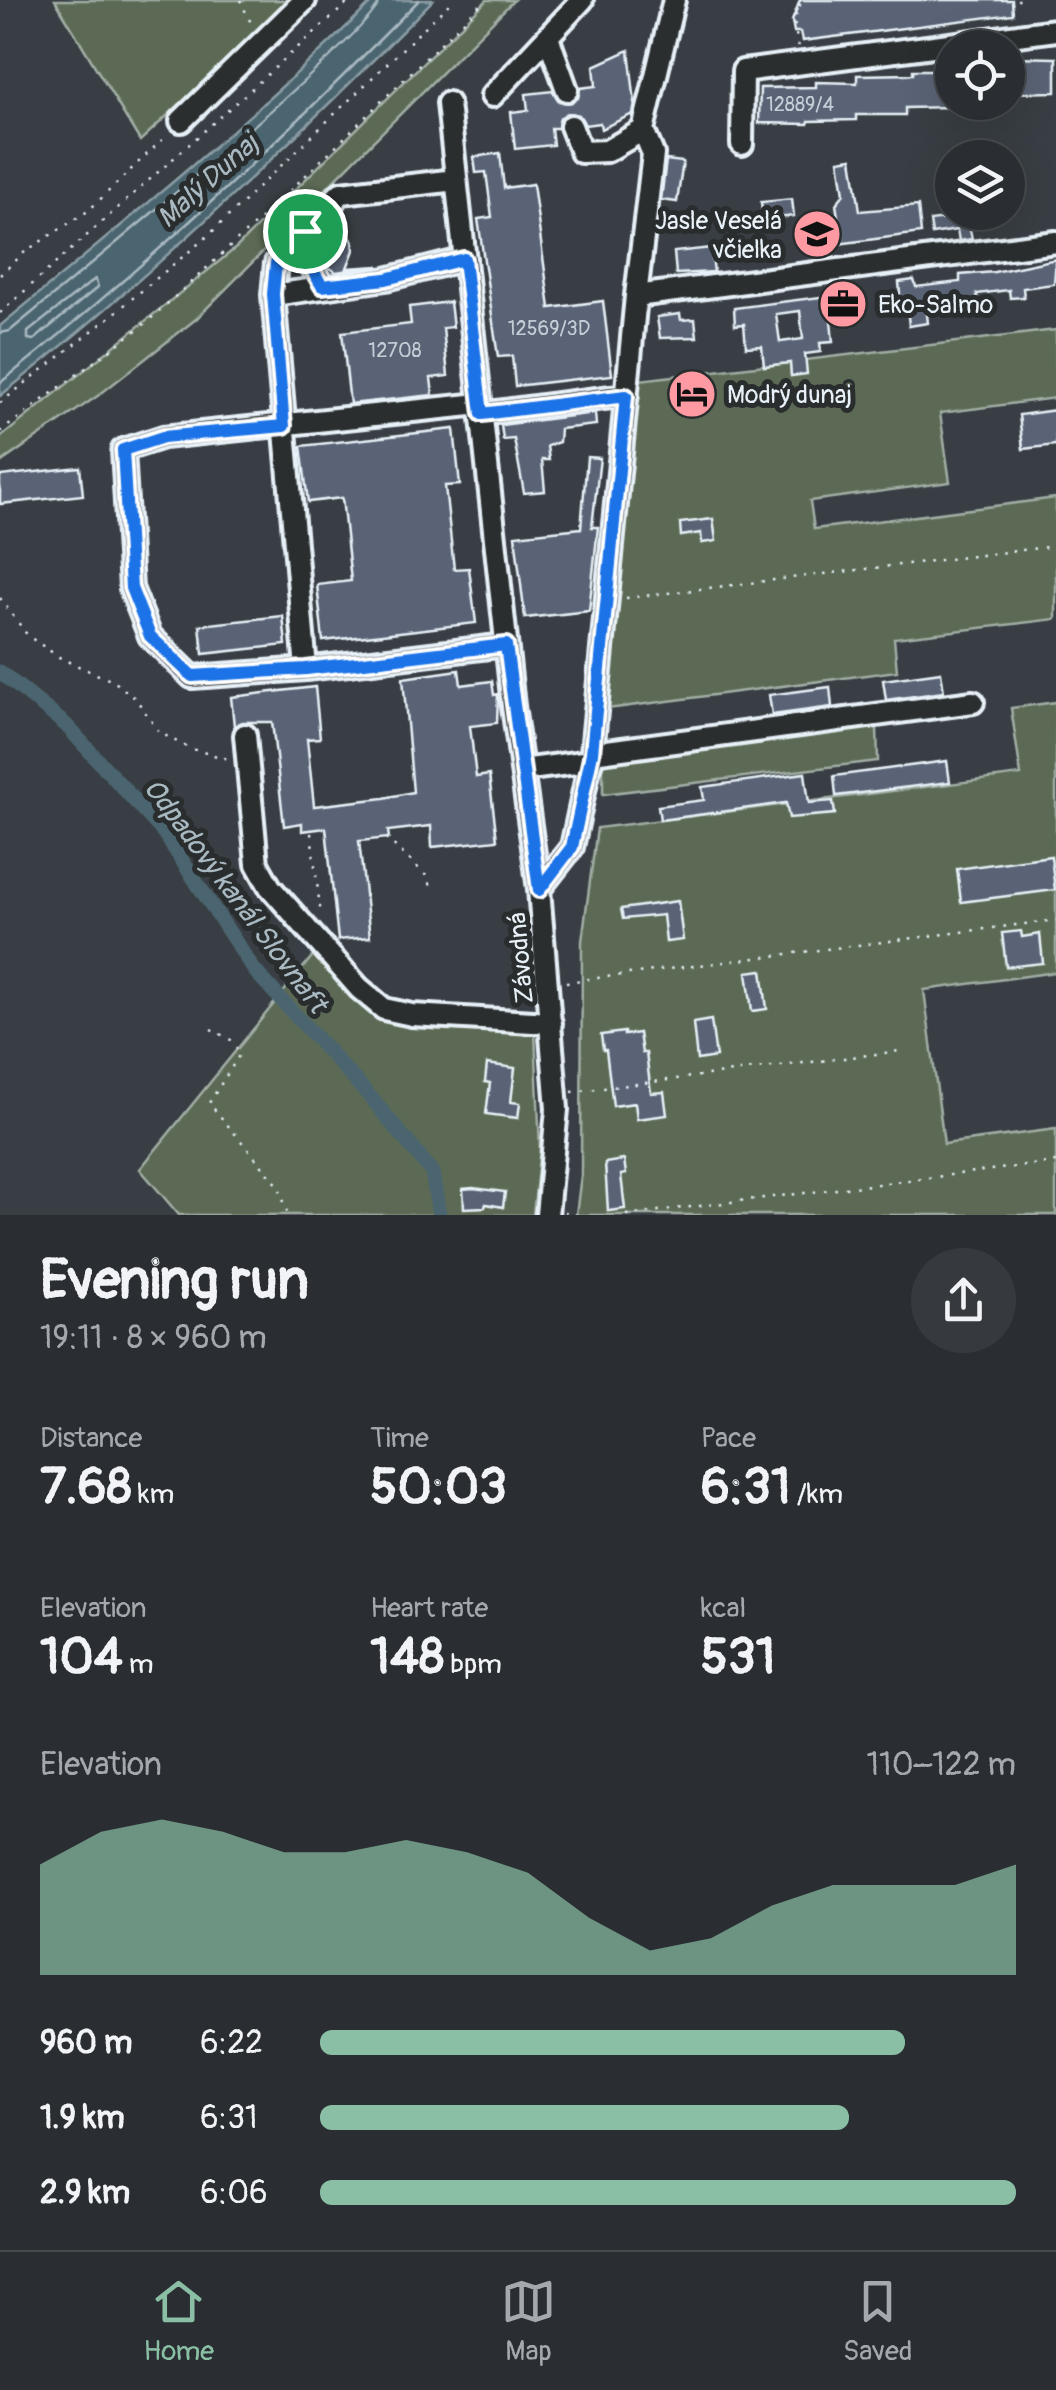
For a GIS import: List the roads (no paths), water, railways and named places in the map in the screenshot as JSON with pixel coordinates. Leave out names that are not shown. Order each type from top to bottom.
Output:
[{"type":"street","points":[[182,121],[305,0]]},
{"type":"street","points":[[492,96],[582,0]]},
{"type":"street","points":[[571,126],[580,152],[607,152],[643,130],[674,0]]},
{"type":"street","points":[[742,144],[743,71],[1056,30]]},
{"type":"street","points":[[548,36],[567,90]]},
{"type":"street","points":[[448,103],[506,645],[539,890]]},
{"type":"street","name":"Závodná","points":[[547,1215],[556,1094],[539,890],[572,847],[592,757],[653,154],[643,130]]},
{"type":"street","points":[[306,669],[273,294],[276,263],[340,193],[456,180]]},
{"type":"street","points":[[305,231],[301,250],[322,286]]},
{"type":"street","points":[[636,296],[1056,242]]},
{"type":"street","points":[[273,294],[386,279],[464,259]]},
{"type":"street","points":[[506,645],[306,669],[192,676],[150,636],[131,588],[123,450],[163,437],[626,396]]},
{"type":"street","points":[[522,770],[973,702]]},
{"type":"street","points":[[245,735],[257,864],[270,887],[359,988],[384,1008],[437,1018],[551,1023]]},
{"type":"water","name":"Malý Dunaj","points":[[374,0],[433,0],[223,205],[0,396],[0,326],[237,126]]},
{"type":"waterway","name":"Odpadový kanál Slovnaft","points":[[0,672],[66,725],[164,833],[254,970],[373,1100],[432,1172],[439,1215]]},
{"type":"place","name":"Jasle Veselá včielka","points":[[817,234]]},
{"type":"place","name":"Eko-Salmo","points":[[843,304]]},
{"type":"place","name":"Modrý dunaj","points":[[692,394]]}]
